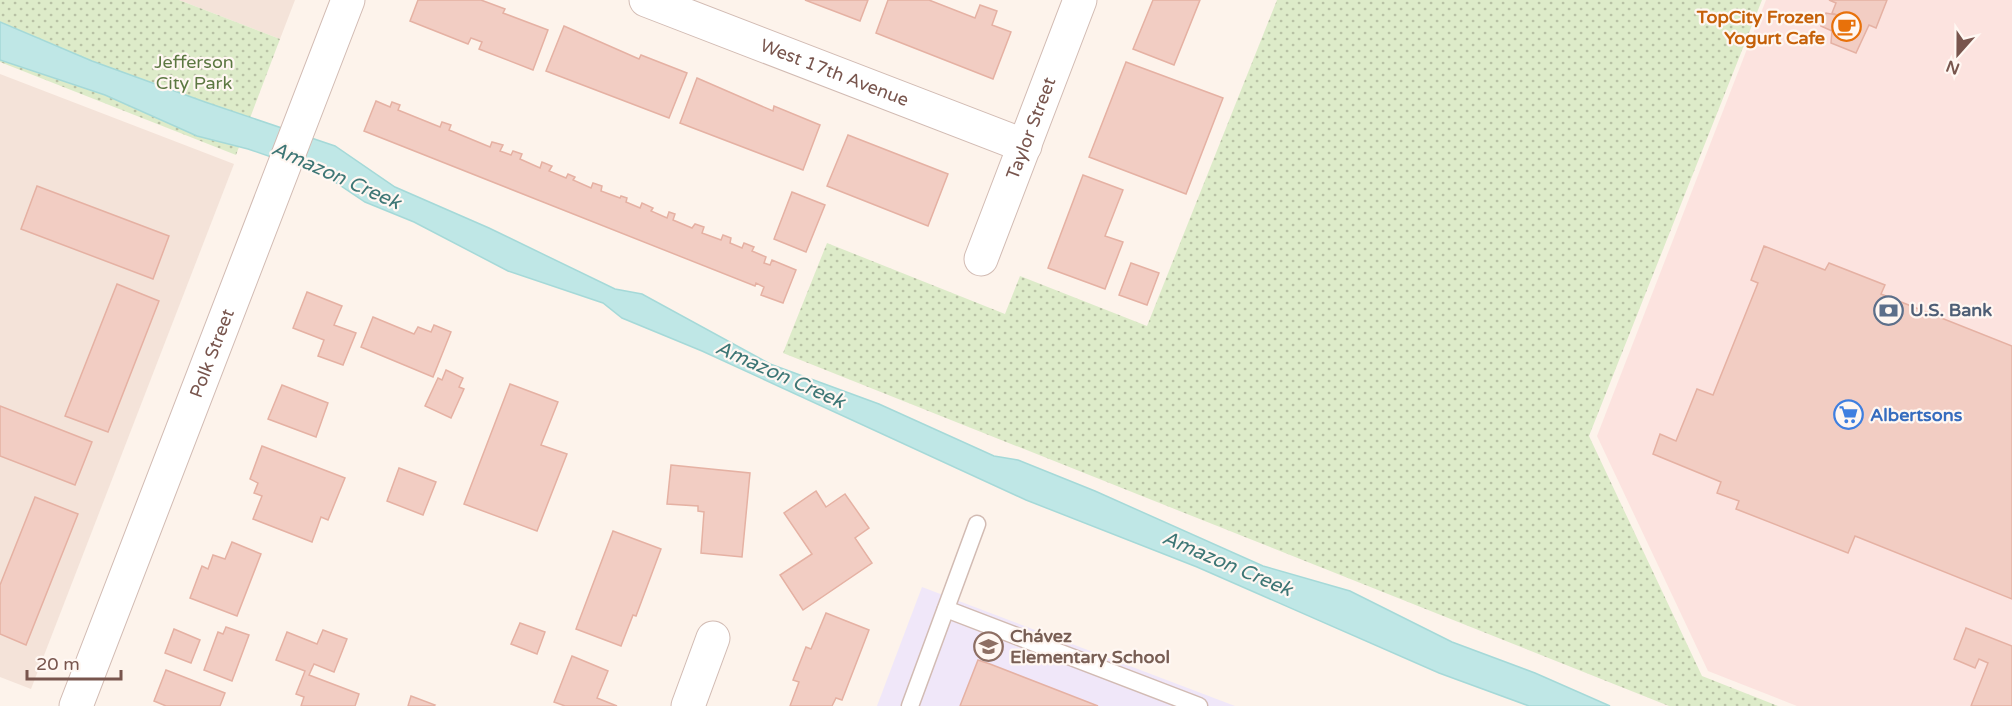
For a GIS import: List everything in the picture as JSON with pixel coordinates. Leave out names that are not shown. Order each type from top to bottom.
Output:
[{"type":"street","name":"Polk Street","points":[[76,706],[348,0]]},
{"type":"street","name":"West 17th Avenue","points":[[646,0],[1025,146]]},
{"type":"street","name":"Taylor Street","points":[[981,259],[1080,0]]},
{"type":"street","points":[[688,706],[713,638]]},
{"type":"lane","points":[[910,706],[977,524]]},
{"type":"lane","points":[[946,609],[1199,706]]},
{"type":"shaded area","points":[[179,0],[295,0],[280,39]]},
{"type":"shaded area","points":[[1766,0],[2012,0],[2012,706],[1797,706],[1708,671],[1597,436]]},
{"type":"shaded area","points":[[0,74],[234,164],[31,689],[0,677]]},
{"type":"shaded area","name":"Chávez Elementary School","points":[[922,587],[1235,706],[877,706]]},
{"type":"green space","name":"Jefferson City Park","points":[[0,0],[179,0],[280,39],[236,155],[0,62]]},
{"type":"green space","points":[[1277,0],[1762,0],[1589,436],[1702,676],[1778,706],[1669,706],[783,353],[827,243],[1005,314],[1020,276],[1147,326]]},
{"type":"water","name":"Amazon Creek","points":[[0,22],[92,61],[335,146],[395,187],[489,228],[615,289],[642,294],[770,364],[879,404],[994,456],[1018,460],[1095,491],[1263,566],[1350,591],[1452,642],[1535,673],[1610,706],[1529,706],[1439,673],[1197,567],[1026,500],[702,351],[622,318],[603,303],[508,271],[414,222],[365,202],[326,176],[248,149],[197,136],[105,95],[0,60]]},
{"type":"building","points":[[418,0],[481,0],[505,9],[503,13],[548,30],[533,70],[479,49],[482,42],[471,38],[468,44],[410,21]]},
{"type":"building","points":[[805,0],[868,0],[860,21]]},
{"type":"building","points":[[888,0],[929,0],[975,18],[980,5],[997,11],[992,25],[1011,32],[993,79],[876,33]]},
{"type":"building","points":[[1153,0],[1200,0],[1174,65],[1133,49]]},
{"type":"building","name":"TopCity Frozen Yogurt Cafe","points":[[1829,0],[1887,0],[1876,28],[1869,25],[1856,53],[1831,43],[1832,31],[1821,26],[1826,13],[1837,15],[1832,13],[1836,3]]},
{"type":"building","points":[[564,26],[639,59],[641,55],[687,73],[669,118],[546,71]]},
{"type":"building","points":[[1126,62],[1223,98],[1186,194],[1089,157]]},
{"type":"building","points":[[697,78],[773,111],[774,106],[820,125],[803,170],[680,123]]},
{"type":"building","points":[[376,101],[390,107],[392,102],[400,105],[398,110],[440,127],[442,122],[451,125],[449,130],[490,147],[492,142],[503,145],[500,151],[511,155],[513,151],[522,154],[520,159],[540,168],[542,162],[552,166],[549,171],[566,178],[568,174],[575,177],[573,180],[591,188],[593,183],[602,186],[601,191],[620,198],[621,196],[627,198],[626,202],[640,208],[642,203],[653,208],[651,211],[667,218],[669,212],[675,214],[673,220],[692,228],[695,224],[704,227],[702,233],[721,240],[723,235],[731,238],[730,243],[742,248],[744,243],[754,247],[752,251],[766,257],[764,263],[770,265],[772,260],[796,270],[783,303],[761,295],[764,287],[756,283],[755,286],[364,131]]},
{"type":"building","points":[[848,135],[948,174],[928,226],[827,186]]},
{"type":"building","points":[[1083,175],[1123,190],[1105,236],[1123,242],[1105,289],[1048,268]]},
{"type":"building","points":[[37,186],[169,236],[153,279],[21,229]]},
{"type":"building","points":[[792,192],[825,205],[806,252],[774,239]]},
{"type":"building","name":"Albertsons","points":[[1764,246],[1825,270],[1829,263],[1885,285],[1881,294],[2012,346],[2012,599],[1855,536],[1848,553],[1736,509],[1739,501],[1717,493],[1721,482],[1653,454],[1660,434],[1676,441],[1697,389],[1713,395],[1758,283],[1751,280]]},
{"type":"building","points":[[1131,263],[1159,273],[1147,305],[1119,295]]},
{"type":"building","points":[[117,284],[159,301],[108,432],[65,416]]},
{"type":"building","points":[[307,292],[342,306],[334,325],[356,333],[343,365],[318,356],[324,340],[293,328]]},
{"type":"building","points":[[373,317],[414,334],[418,327],[431,332],[434,325],[451,332],[433,377],[361,347]]},
{"type":"building","points":[[446,370],[463,378],[459,387],[464,389],[451,418],[425,406],[438,378],[442,380]]},
{"type":"building","points":[[510,384],[558,402],[541,445],[567,454],[537,531],[464,504]]},
{"type":"building","points":[[282,385],[328,403],[316,437],[268,419]]},
{"type":"building","points":[[0,406],[92,442],[75,485],[0,456]]},
{"type":"building","points":[[262,446],[345,478],[328,520],[321,517],[312,542],[253,519],[262,496],[254,493],[258,483],[250,479]]},
{"type":"building","points":[[671,465],[750,473],[742,557],[701,553],[704,512],[698,511],[698,506],[667,504]]},
{"type":"building","points":[[399,468],[436,482],[423,515],[387,501]]},
{"type":"building","points":[[816,491],[826,507],[845,494],[869,528],[855,538],[872,563],[803,610],[780,575],[812,554],[784,513]]},
{"type":"building","points":[[35,497],[78,514],[26,645],[0,634],[0,585]]},
{"type":"building","points":[[613,531],[661,549],[636,616],[633,615],[621,646],[576,629]]},
{"type":"building","points":[[232,542],[261,554],[237,616],[190,598],[202,566],[208,569],[213,555],[225,559]]},
{"type":"building","points":[[826,613],[869,630],[842,700],[836,698],[832,706],[790,706],[799,682],[793,680],[806,647],[811,649]]},
{"type":"building","points":[[520,623],[545,632],[537,654],[511,644]]},
{"type":"building","points":[[226,627],[249,635],[232,681],[204,670],[218,632],[223,634]]},
{"type":"building","points":[[1966,628],[2012,646],[2012,706],[1971,706],[1988,663],[1979,659],[1975,668],[1954,659]]},
{"type":"building","points":[[174,629],[200,640],[191,663],[165,653]]},
{"type":"building","points":[[323,630],[347,639],[334,672],[314,664],[309,675],[359,694],[355,706],[301,706],[304,697],[296,694],[305,671],[276,660],[287,632],[317,644]]},
{"type":"building","points":[[572,656],[608,671],[597,698],[617,706],[565,706],[554,702]]},
{"type":"building","points":[[978,660],[990,664],[1098,706],[960,706]]},
{"type":"building","points":[[166,670],[225,693],[220,706],[166,706],[154,701]]},
{"type":"building","points":[[411,696],[435,705],[408,706]]},
{"type":"place","name":"TopCity Frozen Yogurt Cafe","points":[[1846,27]]},
{"type":"place","name":"U.S. Bank","points":[[1889,310]]},
{"type":"place","name":"Albertsons","points":[[1849,415]]},
{"type":"place","name":"Chávez Elementary School","points":[[989,646]]}]
